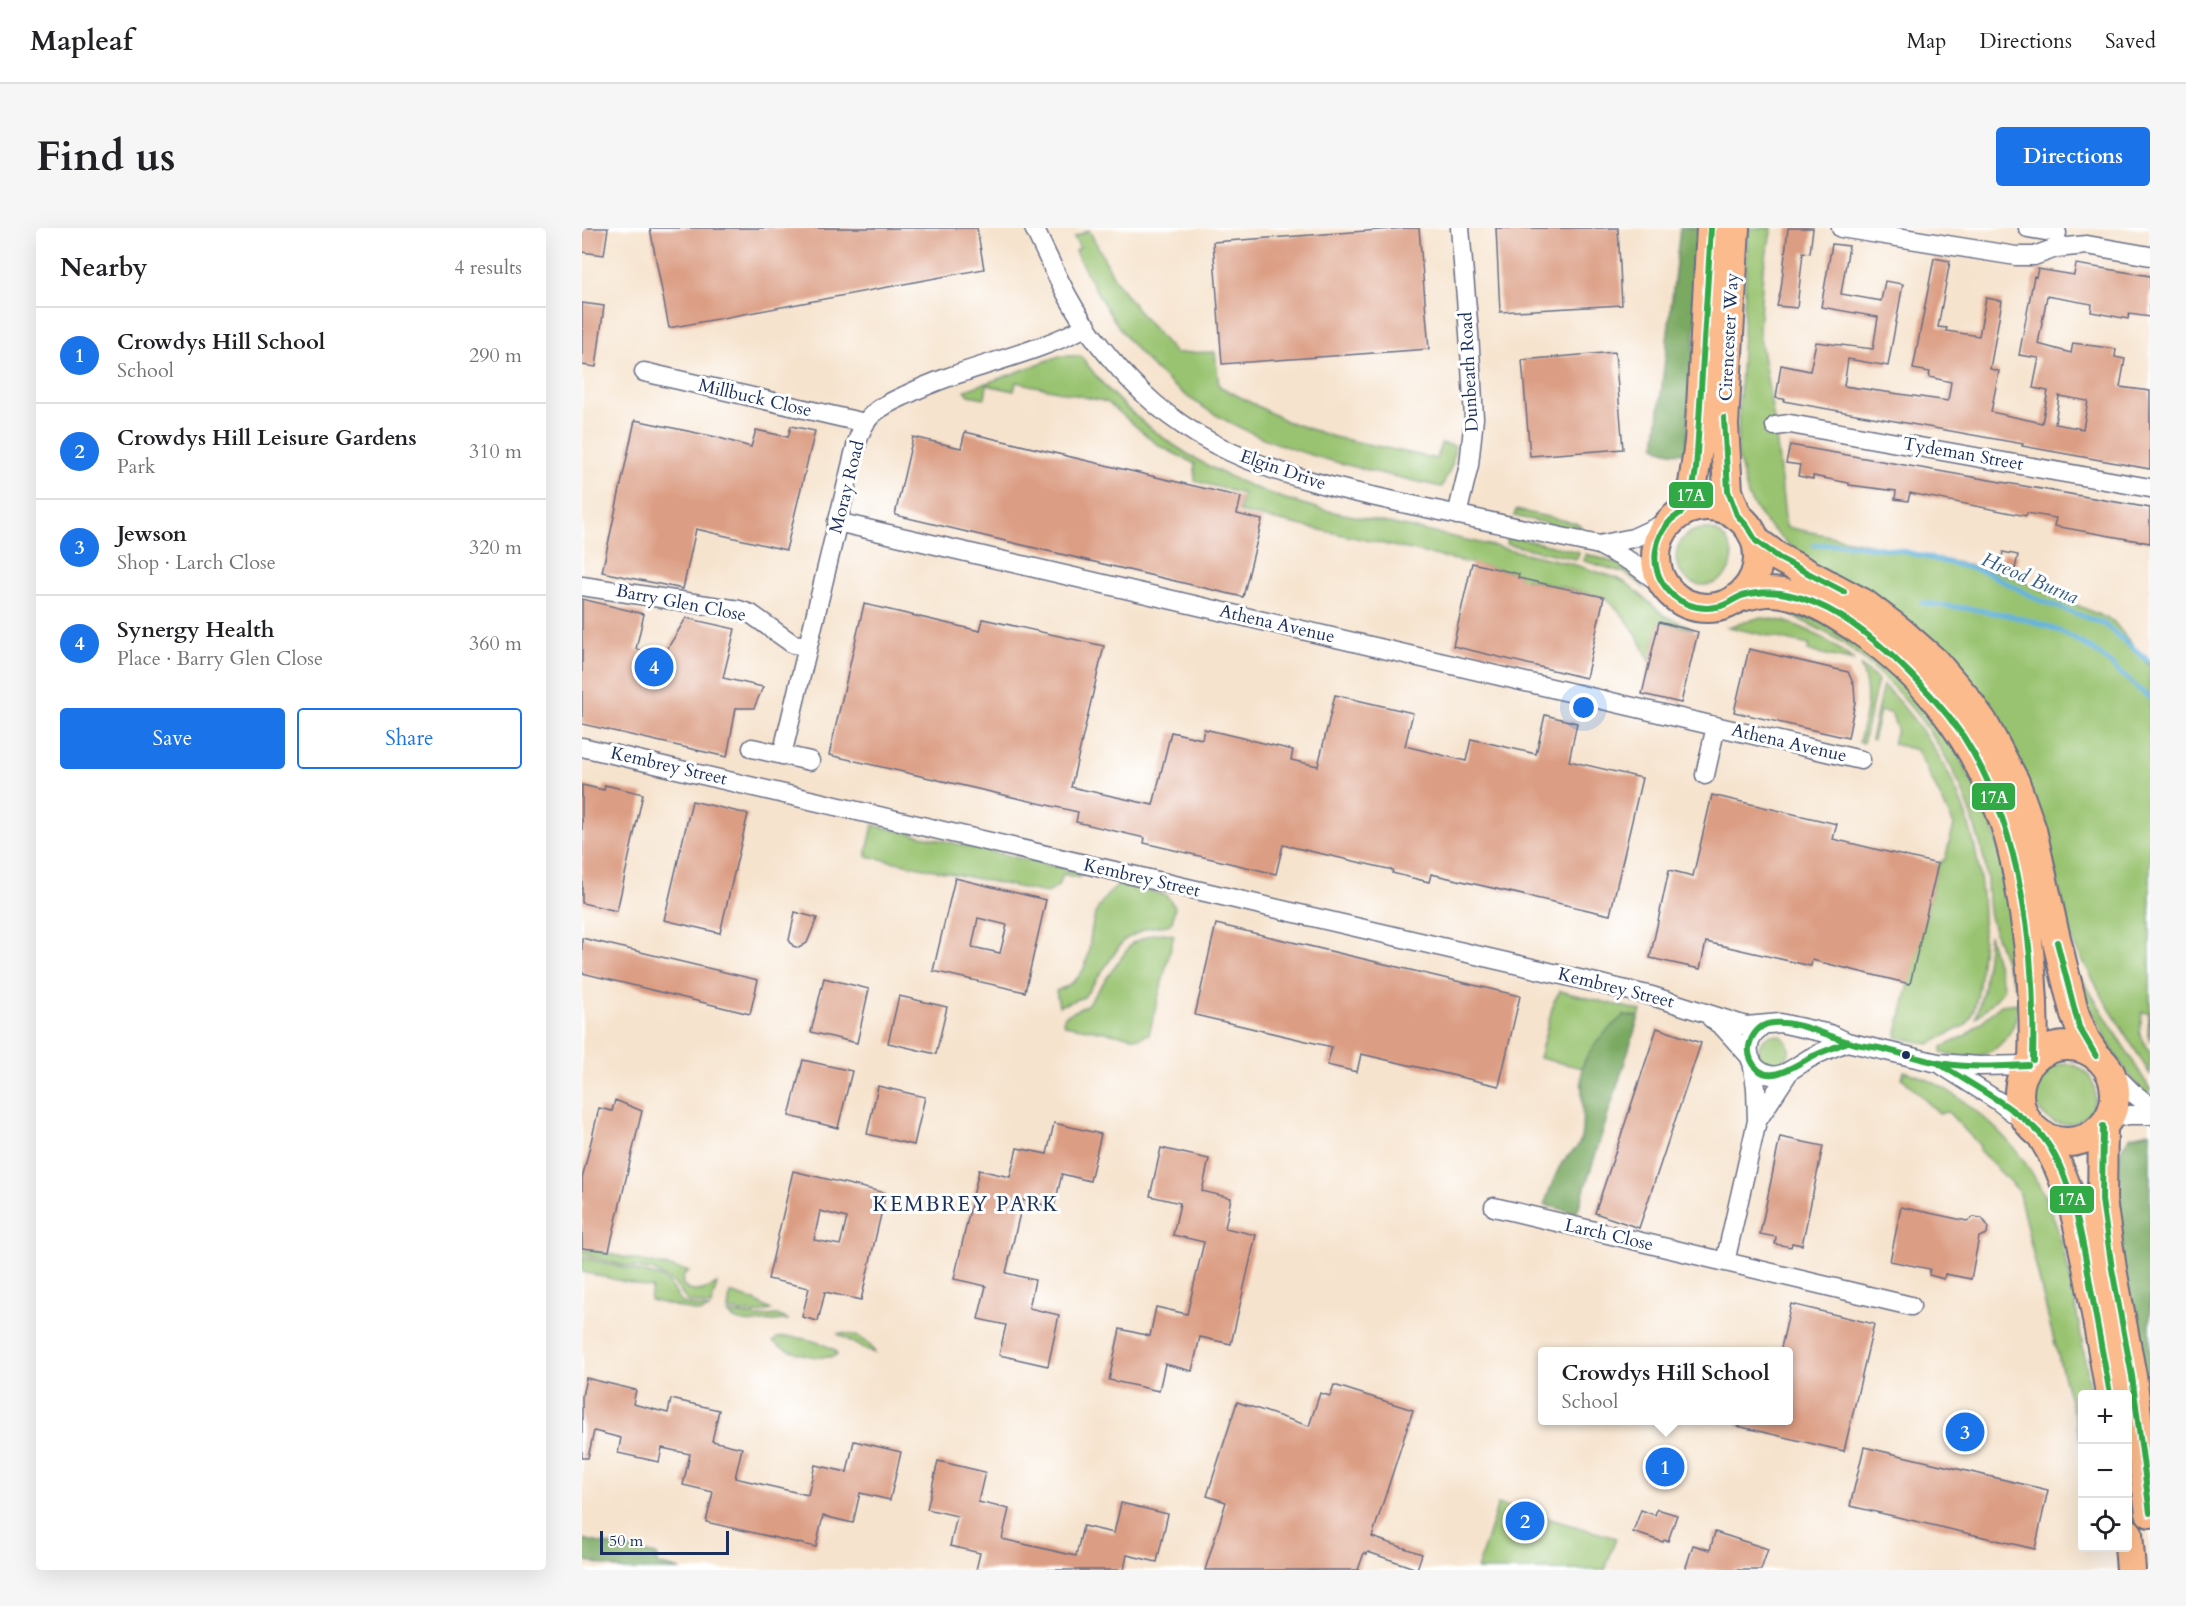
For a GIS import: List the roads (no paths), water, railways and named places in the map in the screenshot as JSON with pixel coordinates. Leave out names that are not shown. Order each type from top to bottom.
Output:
[{"type":"main road","name":"Cirencester Way","points":[[1729,229],[1724,425],[1728,491],[1737,515]]},
{"type":"main road","name":"Cirencester Way","points":[[1677,516],[1693,484],[1729,229]]},
{"type":"main road","points":[[2031,1063],[2034,1038],[2032,979],[2016,866],[1993,793],[1964,738],[1936,701],[1904,666],[1866,634],[1810,601],[1787,594],[1767,592],[1737,598],[1720,606],[1698,607],[1681,601],[1665,586],[1657,570],[1655,552],[1661,533],[1677,516],[1701,506],[1723,508],[1737,515],[1756,541],[1779,558],[1863,603],[1900,631],[1934,661],[1965,697],[1983,722],[2015,782],[2027,816],[2075,1015],[2085,1039],[2110,1073],[2114,1085],[2115,1097],[2105,1123],[2102,1200],[2132,1376],[2150,1513]]},
{"type":"main road","points":[[1737,598],[1746,590],[1755,573],[1758,557],[1756,541]]},
{"type":"main road","points":[[2100,1060],[2084,1049],[2071,1046],[2057,1047],[2044,1052],[2031,1063],[2022,1078],[2019,1092],[2020,1106],[2025,1118],[2054,1154],[2062,1171],[2076,1215],[2109,1390]]},
{"type":"main road","points":[[2037,1131],[2054,1140],[2073,1141],[2092,1134],[2105,1123]]},
{"type":"main road","points":[[2129,1552],[2131,1570]]},
{"type":"street","name":"Elgin Drive","points":[[1034,228],[1069,299],[1096,340],[1144,395],[1181,423],[1229,451],[1255,464],[1287,475],[1352,492],[1599,545],[1632,562],[1665,586]]},
{"type":"street","name":"Dunbeath Road","points":[[1457,515],[1468,465],[1474,418],[1460,228]]},
{"type":"street","points":[[1841,228],[2016,256],[2034,256],[2056,248],[2087,245],[2150,256]]},
{"type":"street","points":[[2028,228],[2057,233]]},
{"type":"street","name":"Moray Road","points":[[782,755],[857,440],[865,423],[885,405],[927,384],[1046,344],[1087,326]]},
{"type":"street","name":"Millbuck Close","points":[[644,372],[865,423]]},
{"type":"street","name":"Tydeman Street","points":[[1775,426],[1790,424],[2150,488]]},
{"type":"street","name":"Elgin Drive","points":[[1599,545],[1634,538],[1677,516]]},
{"type":"street","name":"Athena Avenue","points":[[837,522],[1861,760]]},
{"type":"street","name":"Barry Glen Close","points":[[582,586],[739,610],[751,614],[793,644],[808,646]]},
{"type":"street","name":"Athena Avenue","points":[[1705,775],[1716,726]]},
{"type":"street","name":"Kembrey Street","points":[[582,747],[1617,987],[1673,1001],[1746,1026],[1778,1023],[1830,1034],[1847,1042],[1938,1063],[1979,1066],[2031,1063]]},
{"type":"street","points":[[752,748],[810,761]]},
{"type":"street","name":"Kembrey Street","points":[[1702,1011],[1723,1027],[1761,1071],[1770,1075],[1780,1075],[1792,1069]]},
{"type":"street","points":[[1725,1262],[1757,1121],[1756,1088],[1749,1048],[1755,1032],[1763,1025]]},
{"type":"street","points":[[1757,1121],[1801,1055],[1801,1042],[1794,1030],[1787,1025]]},
{"type":"street","points":[[1792,1069],[1810,1058],[1847,1042]]},
{"type":"street","points":[[2100,1060],[2133,1093],[2150,1106]]},
{"type":"street","name":"Kembrey Street","points":[[1938,1063],[1998,1101],[2037,1131]]},
{"type":"street","points":[[2105,1123],[2129,1115],[2150,1115]]},
{"type":"street","name":"Larch Close","points":[[1494,1207],[1911,1306]]},
{"type":"waterway","name":"Hreod Burna","points":[[1814,545],[1846,544],[1898,550],[1986,572],[2039,600],[2104,624],[2150,662]]},
{"type":"waterway","name":"Hreod Burna","points":[[1922,603],[2009,615],[2051,628],[2090,648],[2150,698]]},
{"type":"place","name":"Synergy Health","points":[[654,667]]},
{"type":"place","name":"Jewson","points":[[1965,1432]]},
{"type":"place","name":"Crowdys Hill School","points":[[1665,1467]]},
{"type":"place","name":"Crowdys Hill Leisure Gardens","points":[[1525,1521]]},
{"type":"district","name":"KEMBREY PARK","points":[[966,1204]]}]
